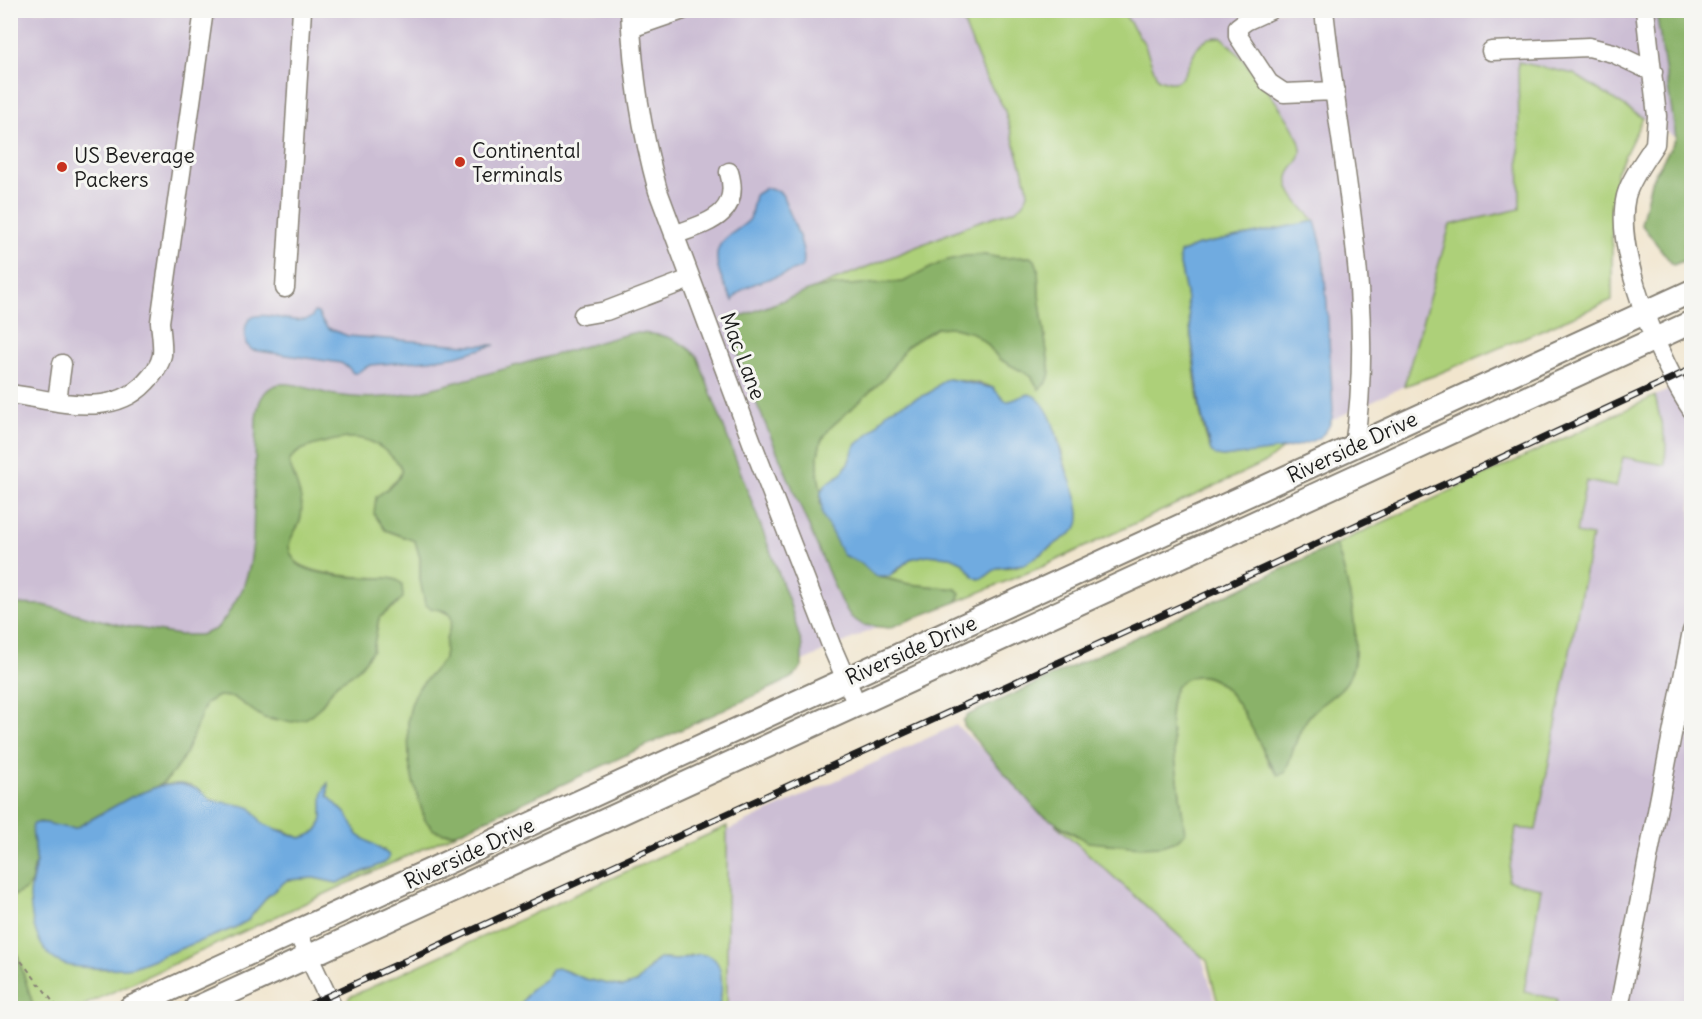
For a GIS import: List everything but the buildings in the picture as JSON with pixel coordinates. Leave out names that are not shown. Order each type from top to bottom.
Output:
[{"type":"main road","name":"Riverside Drive","points":[[130,1008],[1692,291]]},
{"type":"main road","name":"Riverside Drive","points":[[196,1008],[1692,322]]},
{"type":"street","points":[[10,394],[91,405],[108,404],[138,391],[150,379],[160,360],[162,346],[160,322],[204,10]]},
{"type":"street","points":[[285,288],[302,10]]},
{"type":"street","points":[[630,19],[683,10]]},
{"type":"street","points":[[1270,10],[1238,27],[1238,36],[1269,83],[1284,93],[1335,91]]},
{"type":"street","points":[[1324,10],[1356,241],[1361,355],[1360,407],[1354,446]]},
{"type":"street","points":[[1645,10],[1653,72],[1657,137],[1627,195],[1624,222],[1626,251],[1655,339],[1672,378],[1692,410]]},
{"type":"street","name":"Mac Lane","points":[[630,19],[637,98],[658,191],[756,455],[857,705]]},
{"type":"street","points":[[1491,51],[1589,47],[1613,53],[1653,72]]},
{"type":"street","points":[[674,235],[720,216],[732,195],[733,188],[729,172]]},
{"type":"street","points":[[583,315],[606,311],[690,279]]},
{"type":"street","points":[[57,401],[62,364]]},
{"type":"street","points":[[1619,1008],[1692,631]]},
{"type":"street","points":[[297,932],[333,1008]]},
{"type":"path","points":[[10,947],[58,1008]]},
{"type":"shaded area","points":[[10,11],[981,11],[1151,503],[38,1008],[11,1008]]},
{"type":"shaded area","points":[[1120,11],[1656,11],[1676,138],[1574,74],[1518,62],[1520,209],[1450,225],[1404,386],[1332,420],[1322,246],[1315,221],[1300,205],[1289,187],[1288,175],[1299,160],[1270,95],[1236,50],[1222,37],[1208,39],[1198,47],[1181,80],[1175,84],[1157,78],[1151,59],[1127,18]]},
{"type":"shaded area","points":[[1691,380],[1691,1008],[1555,1008],[1556,999],[1524,992],[1541,889],[1508,881],[1516,828],[1536,830],[1592,537],[1576,534],[1586,481],[1623,457],[1666,444],[1655,396]]},
{"type":"shaded area","points":[[956,725],[1200,951],[1217,1008],[343,1008]]},
{"type":"green space","points":[[959,11],[1120,11],[1144,43],[1157,78],[1169,82],[1177,81],[1182,77],[1199,45],[1209,38],[1222,37],[1268,91],[1291,125],[1298,139],[1301,154],[1289,174],[1289,187],[1315,221],[1195,246],[1180,253],[1189,313],[1197,395],[1211,451],[1223,457],[1284,448],[1266,462],[1044,566],[956,602],[959,598],[956,589],[909,584],[882,577],[896,572],[910,559],[927,555],[951,557],[962,562],[974,577],[979,579],[997,568],[1015,567],[1035,558],[1073,532],[1079,514],[1056,431],[1030,394],[1008,402],[987,385],[944,380],[929,393],[889,410],[874,429],[855,446],[841,474],[821,491],[818,455],[821,441],[830,428],[884,379],[906,347],[936,328],[950,327],[973,333],[987,344],[999,359],[1031,376],[1039,389],[1047,382],[1050,374],[1039,295],[1038,268],[1030,257],[1001,258],[985,255],[903,282],[813,289],[977,222],[1015,210],[1024,203],[1028,194],[1027,185],[1004,108],[985,76]]},
{"type":"green space","points":[[1656,11],[1691,11],[1691,258],[1673,265],[1641,224],[1651,181],[1676,138]]},
{"type":"green space","points":[[1518,62],[1574,74],[1643,118],[1616,173],[1612,223],[1612,300],[1433,376],[1404,386],[1450,225],[1520,209]]},
{"type":"green space","points":[[985,255],[1001,258],[1030,257],[1035,260],[1038,268],[1039,295],[1050,374],[1047,382],[1039,389],[1031,376],[999,359],[987,344],[973,333],[950,327],[936,328],[906,347],[884,379],[830,428],[821,441],[818,455],[820,503],[843,555],[861,563],[875,576],[909,584],[956,589],[960,593],[956,602],[889,628],[863,625],[851,617],[840,600],[748,383],[732,335],[733,327],[742,316],[813,289],[903,282],[944,261],[965,256]]},
{"type":"green space","points":[[632,333],[667,337],[690,349],[697,356],[789,601],[802,646],[802,666],[794,676],[457,833],[443,833],[434,830],[425,820],[413,781],[409,762],[408,720],[417,690],[444,659],[446,640],[452,621],[450,615],[445,611],[430,608],[425,604],[420,580],[420,558],[415,541],[385,530],[374,514],[376,497],[393,484],[400,475],[401,468],[398,463],[377,445],[360,439],[341,439],[315,445],[298,452],[289,462],[302,506],[300,521],[290,540],[289,547],[297,563],[310,570],[344,576],[389,578],[402,584],[403,598],[379,618],[373,650],[362,665],[337,683],[320,707],[307,718],[293,722],[264,718],[233,697],[218,696],[206,703],[182,761],[165,781],[76,828],[39,822],[35,847],[36,859],[31,883],[25,890],[11,897],[11,604],[43,605],[120,625],[179,635],[200,635],[216,629],[243,588],[250,565],[253,542],[256,418],[261,398],[271,387],[288,384],[329,394],[356,397],[377,398],[404,394]]},
{"type":"green space","points":[[1655,396],[1666,444],[1665,465],[1623,457],[1616,487],[1586,481],[1576,533],[1592,536],[1536,830],[1516,828],[1508,881],[1541,888],[1524,992],[1557,999],[1555,1008],[1219,1008],[1207,961],[1055,824],[1088,842],[1176,841],[1185,833],[1170,719],[1173,694],[1179,684],[1190,677],[1204,677],[1217,682],[1240,707],[1270,766],[1290,759],[1306,720],[1337,692],[1348,679],[1353,667],[1355,632],[1345,574],[1336,544]]},
{"type":"green space","points":[[344,437],[368,440],[389,453],[401,467],[398,479],[389,486],[385,530],[415,541],[420,558],[420,580],[438,609],[450,615],[452,621],[446,640],[444,659],[417,690],[408,720],[409,762],[425,820],[443,833],[457,833],[78,1008],[34,1008],[11,942],[10,898],[25,890],[31,883],[31,909],[36,929],[43,945],[55,956],[69,964],[87,968],[133,967],[247,921],[269,895],[287,880],[314,878],[337,883],[372,869],[384,850],[358,835],[347,815],[328,796],[327,784],[321,824],[311,835],[300,838],[286,831],[271,828],[211,799],[189,785],[159,786],[169,778],[206,703],[218,696],[233,697],[264,718],[277,721],[320,707],[337,683],[362,665],[373,650],[379,618],[398,604],[397,580],[317,571],[303,566],[293,558],[289,547],[290,540],[300,521],[301,507],[289,463],[298,452],[305,448]]},
{"type":"green space","points":[[1336,544],[1345,574],[1355,628],[1354,662],[1347,682],[1308,717],[1285,773],[1278,775],[1243,712],[1220,683],[1206,676],[1191,677],[1179,684],[1173,694],[1170,719],[1185,833],[1176,841],[1161,846],[1141,847],[1088,842],[1039,813],[965,728],[963,721],[968,715]]},
{"type":"green space","points":[[727,826],[727,1008],[718,1008],[721,996],[720,973],[691,955],[677,960],[664,959],[654,962],[636,983],[622,987],[585,979],[564,970],[549,973],[547,978],[516,1008],[347,1008],[349,997]]},
{"type":"green space","points":[[11,942],[17,954],[34,1008],[11,1008]]},
{"type":"water","points":[[766,188],[780,192],[783,196],[803,250],[803,266],[745,288],[733,301],[719,270],[717,254],[719,246],[750,219],[755,195]]},
{"type":"water","points":[[1315,221],[1322,246],[1327,304],[1333,411],[1330,425],[1321,436],[1301,445],[1217,456],[1211,451],[1201,413],[1180,253],[1195,246]]},
{"type":"water","points":[[314,312],[318,313],[328,328],[348,336],[495,345],[457,356],[371,365],[353,373],[341,363],[252,350],[246,344],[245,328],[249,319],[267,316],[302,320],[312,317]]},
{"type":"water","points":[[944,380],[993,388],[1005,401],[1029,395],[1034,396],[1044,405],[1055,429],[1077,503],[1078,525],[1073,532],[1025,564],[997,568],[979,579],[974,577],[962,562],[951,557],[927,555],[910,559],[889,576],[875,576],[861,563],[843,555],[822,514],[821,491],[826,484],[841,474],[855,446],[874,429],[889,410],[929,393]]},
{"type":"water","points":[[328,783],[328,796],[347,815],[358,835],[388,854],[389,858],[384,863],[337,883],[314,878],[287,880],[269,895],[247,921],[133,967],[96,968],[68,965],[51,957],[40,943],[34,925],[30,897],[36,860],[33,824],[44,823],[76,828],[131,797],[159,786],[181,784],[198,789],[211,800],[251,808],[263,824],[300,838],[318,829],[321,822],[322,798]]},
{"type":"water","points":[[699,954],[712,957],[717,962],[721,975],[721,996],[718,1008],[516,1008],[531,989],[547,978],[552,969],[558,968],[585,979],[622,987],[636,983],[658,959],[677,960]]},
{"type":"railway","points":[[302,1008],[1217,590],[1692,369]]},
{"type":"place","name":"Continental Terminals","points":[[460,162]]},
{"type":"place","name":"US Beverage Packers","points":[[62,167]]}]
